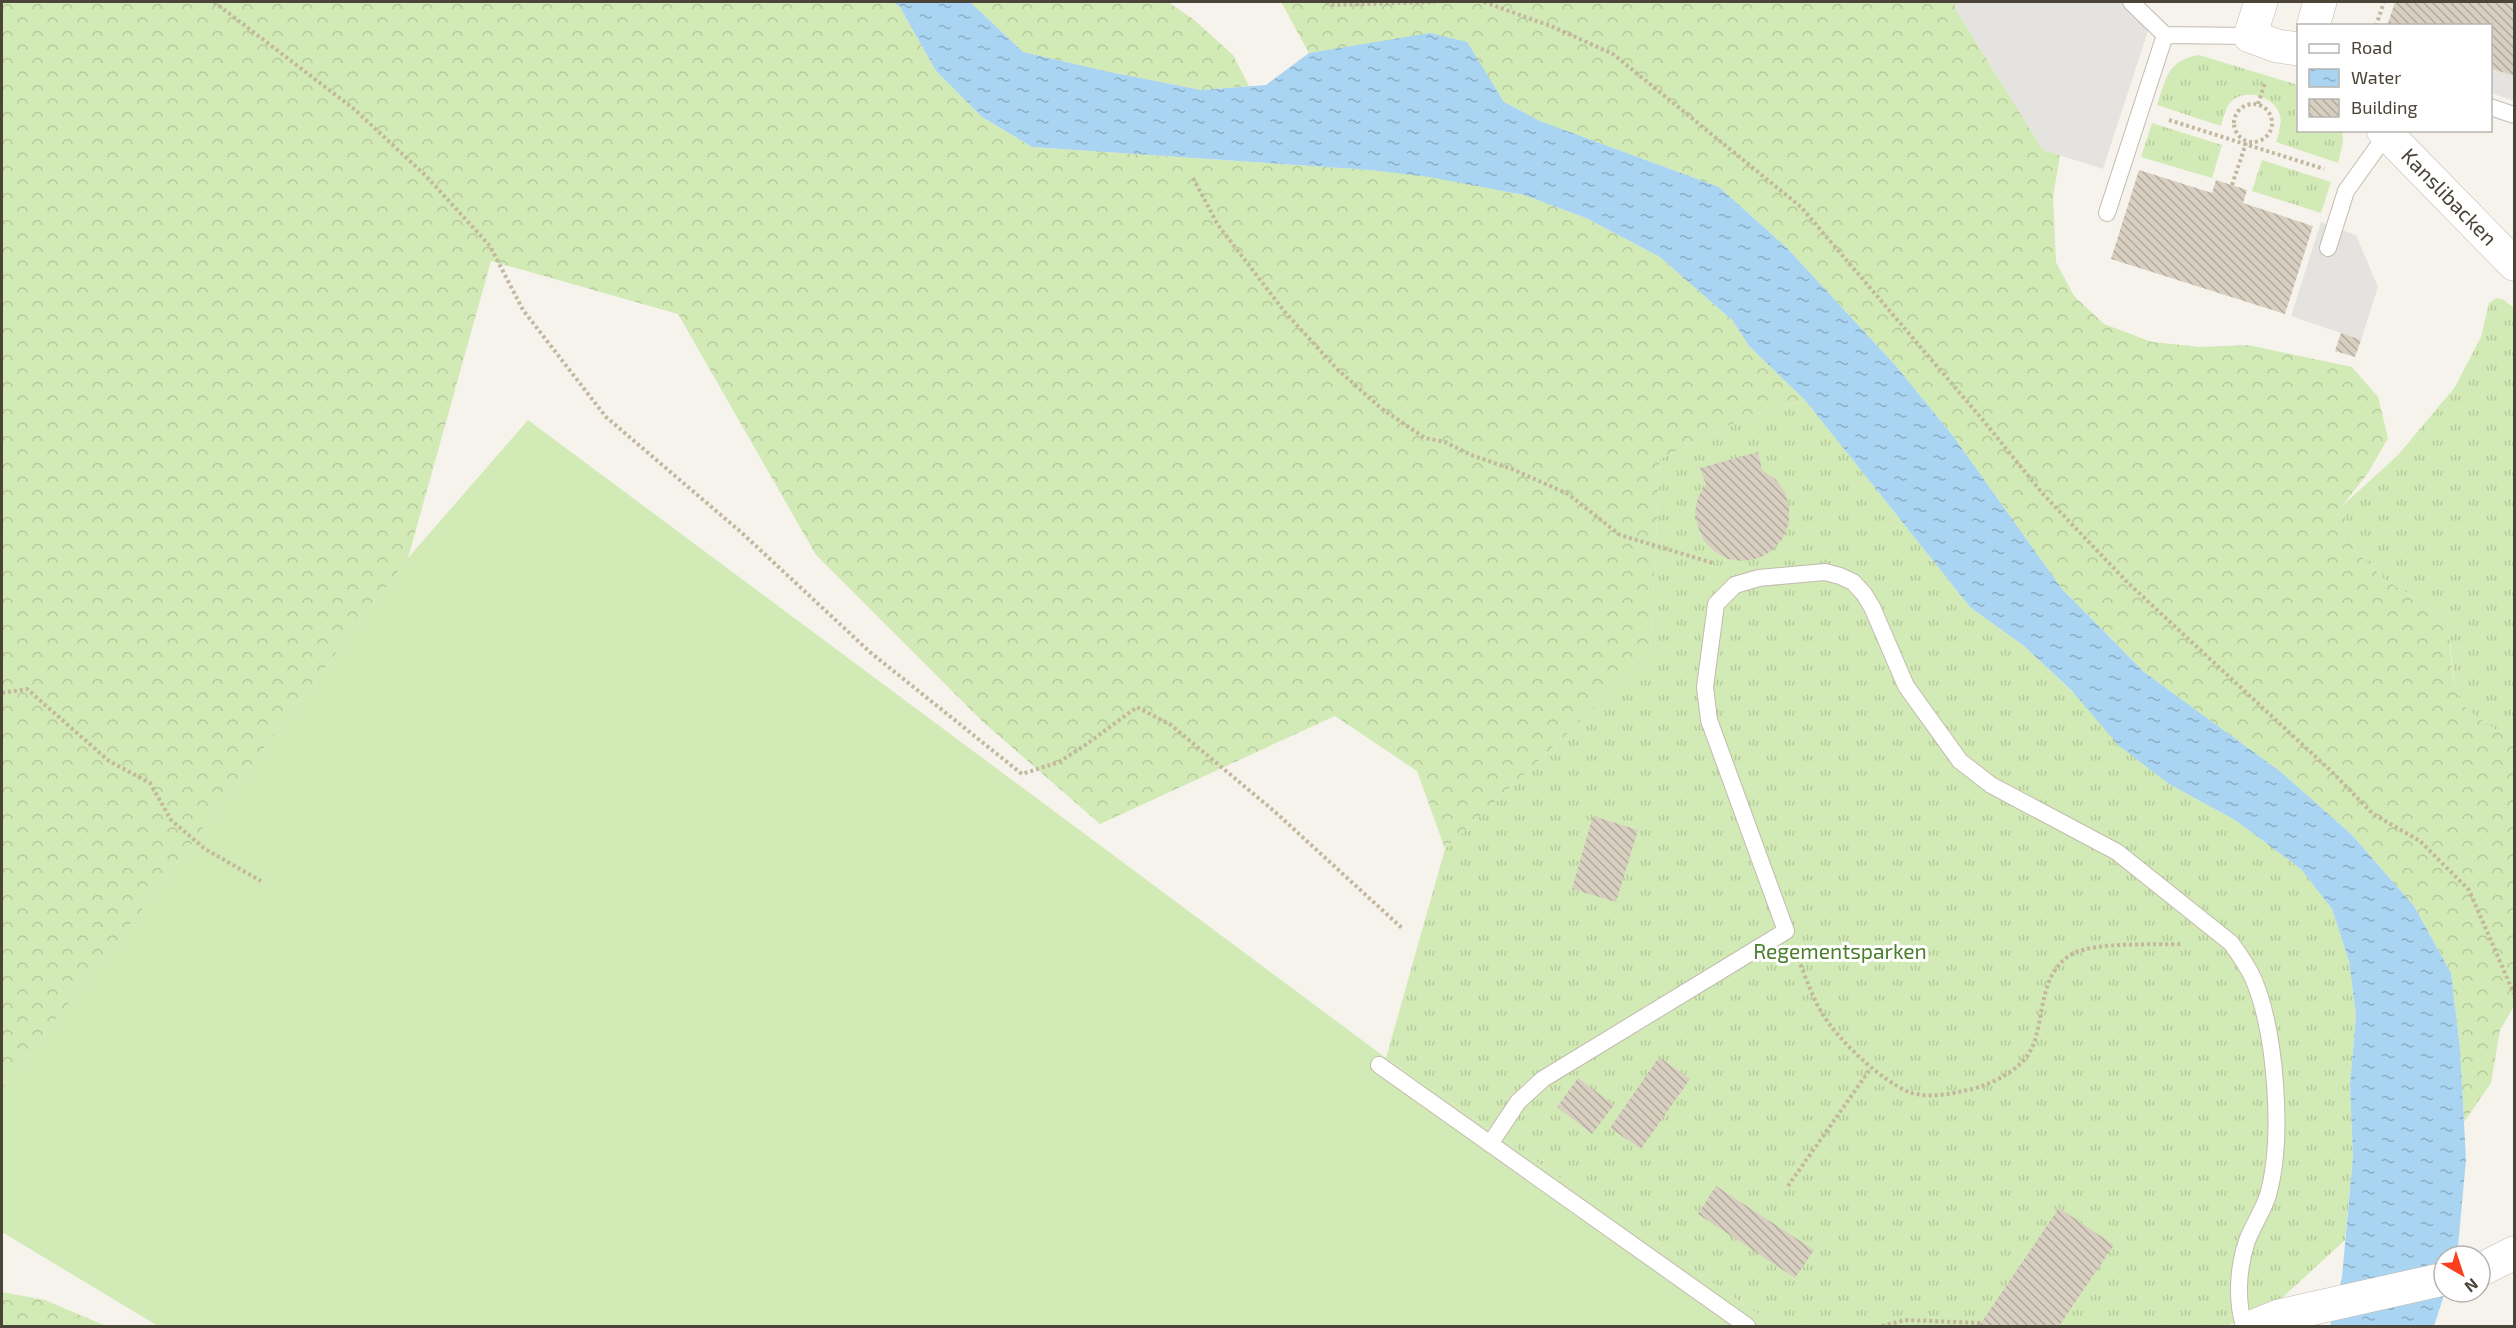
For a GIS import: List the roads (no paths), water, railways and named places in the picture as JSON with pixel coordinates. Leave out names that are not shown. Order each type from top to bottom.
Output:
[{"type":"street","points":[[2261,2],[2250,36],[2277,46],[2297,49]]},
{"type":"street","points":[[2314,24],[2320,2]]},
{"type":"street","name":"Kanslibacken","points":[[2386,132],[2514,264]]},
{"type":"street","points":[[2492,1264],[2514,1253]]},
{"type":"street","points":[[2267,1321],[2432,1282]]},
{"type":"lane","points":[[2131,2],[2165,34],[2250,36]]},
{"type":"lane","points":[[2107,213],[2165,34]]},
{"type":"lane","points":[[2492,108],[2514,115]]},
{"type":"lane","points":[[2328,248],[2346,191],[2386,132]]},
{"type":"lane","points":[[1490,1144],[1518,1102],[1543,1079],[1786,931],[1708,720],[1705,687],[1716,604],[1735,585],[1759,578],[1825,572],[1853,582],[1864,594],[1872,607],[1906,686],[1960,761],[1991,784],[2117,852],[2231,943],[2252,976],[2263,1010],[2272,1061],[2275,1155],[2267,1198],[2247,1241],[2241,1263],[2240,1313],[2244,1326]]},
{"type":"lane","points":[[1379,1065],[1747,1326]]},
{"type":"water","points":[[893,2],[970,2],[1023,52],[1201,90],[1266,85],[1309,53],[1430,33],[1467,42],[1504,102],[1540,121],[1719,187],[1787,248],[1896,366],[1953,436],[2062,589],[2144,672],[2281,772],[2351,834],[2414,906],[2451,973],[2460,1048],[2466,1160],[2458,1244],[2432,1244],[2432,1304],[2441,1304],[2434,1326],[2330,1326],[2342,1277],[2353,1156],[2350,1085],[2356,1015],[2349,961],[2332,909],[2301,869],[2235,820],[2169,784],[2118,745],[2072,691],[2024,646],[1970,607],[1805,400],[1749,346],[1733,321],[1660,257],[1586,218],[1524,195],[1429,177],[1371,170],[1032,147],[982,117],[936,71],[900,7]]},
{"type":"park label","name":"Regementsparken","points":[[1840,952]]}]
